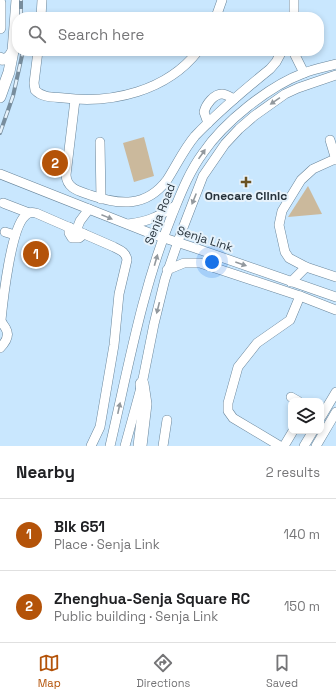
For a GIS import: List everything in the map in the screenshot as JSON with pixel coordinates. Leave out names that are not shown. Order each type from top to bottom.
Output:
[{"type":"highway","points":[[140,446],[145,404],[142,384]]},
{"type":"main road","points":[[17,12],[18,0]]},
{"type":"main road","points":[[0,3],[0,28]]},
{"type":"main road","points":[[0,58],[5,60],[9,58],[12,53]]},
{"type":"main road","points":[[0,97],[9,72],[12,56]]},
{"type":"street","points":[[42,0],[42,12]]},
{"type":"street","points":[[218,12],[222,0]]},
{"type":"street","points":[[294,0],[294,12]]},
{"type":"street","points":[[37,56],[34,83],[35,90],[43,96],[75,100],[127,96],[171,75],[193,56]]},
{"type":"street","points":[[75,100],[67,180],[73,188],[101,199],[114,202],[134,202],[150,195],[166,180],[191,141],[234,99],[270,69],[279,56]]},
{"type":"street","points":[[296,56],[304,73]]},
{"type":"street","name":"Senja Road","points":[[110,446],[142,309],[163,238],[175,206],[195,164],[229,122],[269,92],[304,73],[336,64]]},
{"type":"street","points":[[125,446],[142,384],[167,270],[203,176],[225,144],[254,116],[285,94],[310,82],[336,75]]},
{"type":"street","points":[[208,123],[204,112],[208,103],[213,98],[223,94],[234,99]]},
{"type":"street","points":[[330,140],[336,160],[313,170],[301,180],[280,215],[279,230],[287,255],[293,261],[306,267],[336,276]]},
{"type":"street","points":[[100,142],[101,199]]},
{"type":"street","name":"Senja Link","points":[[0,174],[163,238],[336,297]]},
{"type":"street","points":[[3,203],[29,213],[36,213],[120,250],[126,255],[127,260],[119,294],[114,344],[100,427],[91,446]]},
{"type":"street","points":[[125,224],[141,223],[152,220],[175,206]]},
{"type":"street","points":[[76,231],[80,221],[89,209]]},
{"type":"street","points":[[0,348],[5,343],[7,335],[7,330],[0,320],[10,254],[15,234],[23,218],[29,213]]},
{"type":"street","points":[[5,232],[15,234]]},
{"type":"street","name":"Senja Link","points":[[167,270],[184,263],[200,263],[300,296],[336,310]]},
{"type":"street","points":[[291,282],[306,267]]},
{"type":"street","points":[[280,446],[233,418],[228,411],[228,404],[238,367],[256,344],[290,320],[300,296]]},
{"type":"street","points":[[324,413],[336,392]]},
{"type":"street","points":[[316,446],[336,412]]},
{"type":"street","points":[[163,446],[167,420]]},
{"type":"street","points":[[284,446],[291,434]]},
{"type":"street","points":[[304,446],[311,434]]},
{"type":"shaded area","points":[[144,137],[154,176],[134,182],[123,143]]},
{"type":"shaded area","points":[[308,186],[322,214],[288,217]]},
{"type":"railway","points":[[21,0],[21,12]]},
{"type":"railway","points":[[0,133],[13,96],[22,56]]},
{"type":"place","name":"Zhenghua-Senja Square RC","points":[[55,163]]},
{"type":"place","name":"Onecare Clinic","points":[[246,182]]},
{"type":"place","name":"Blk 651","points":[[36,254]]}]
